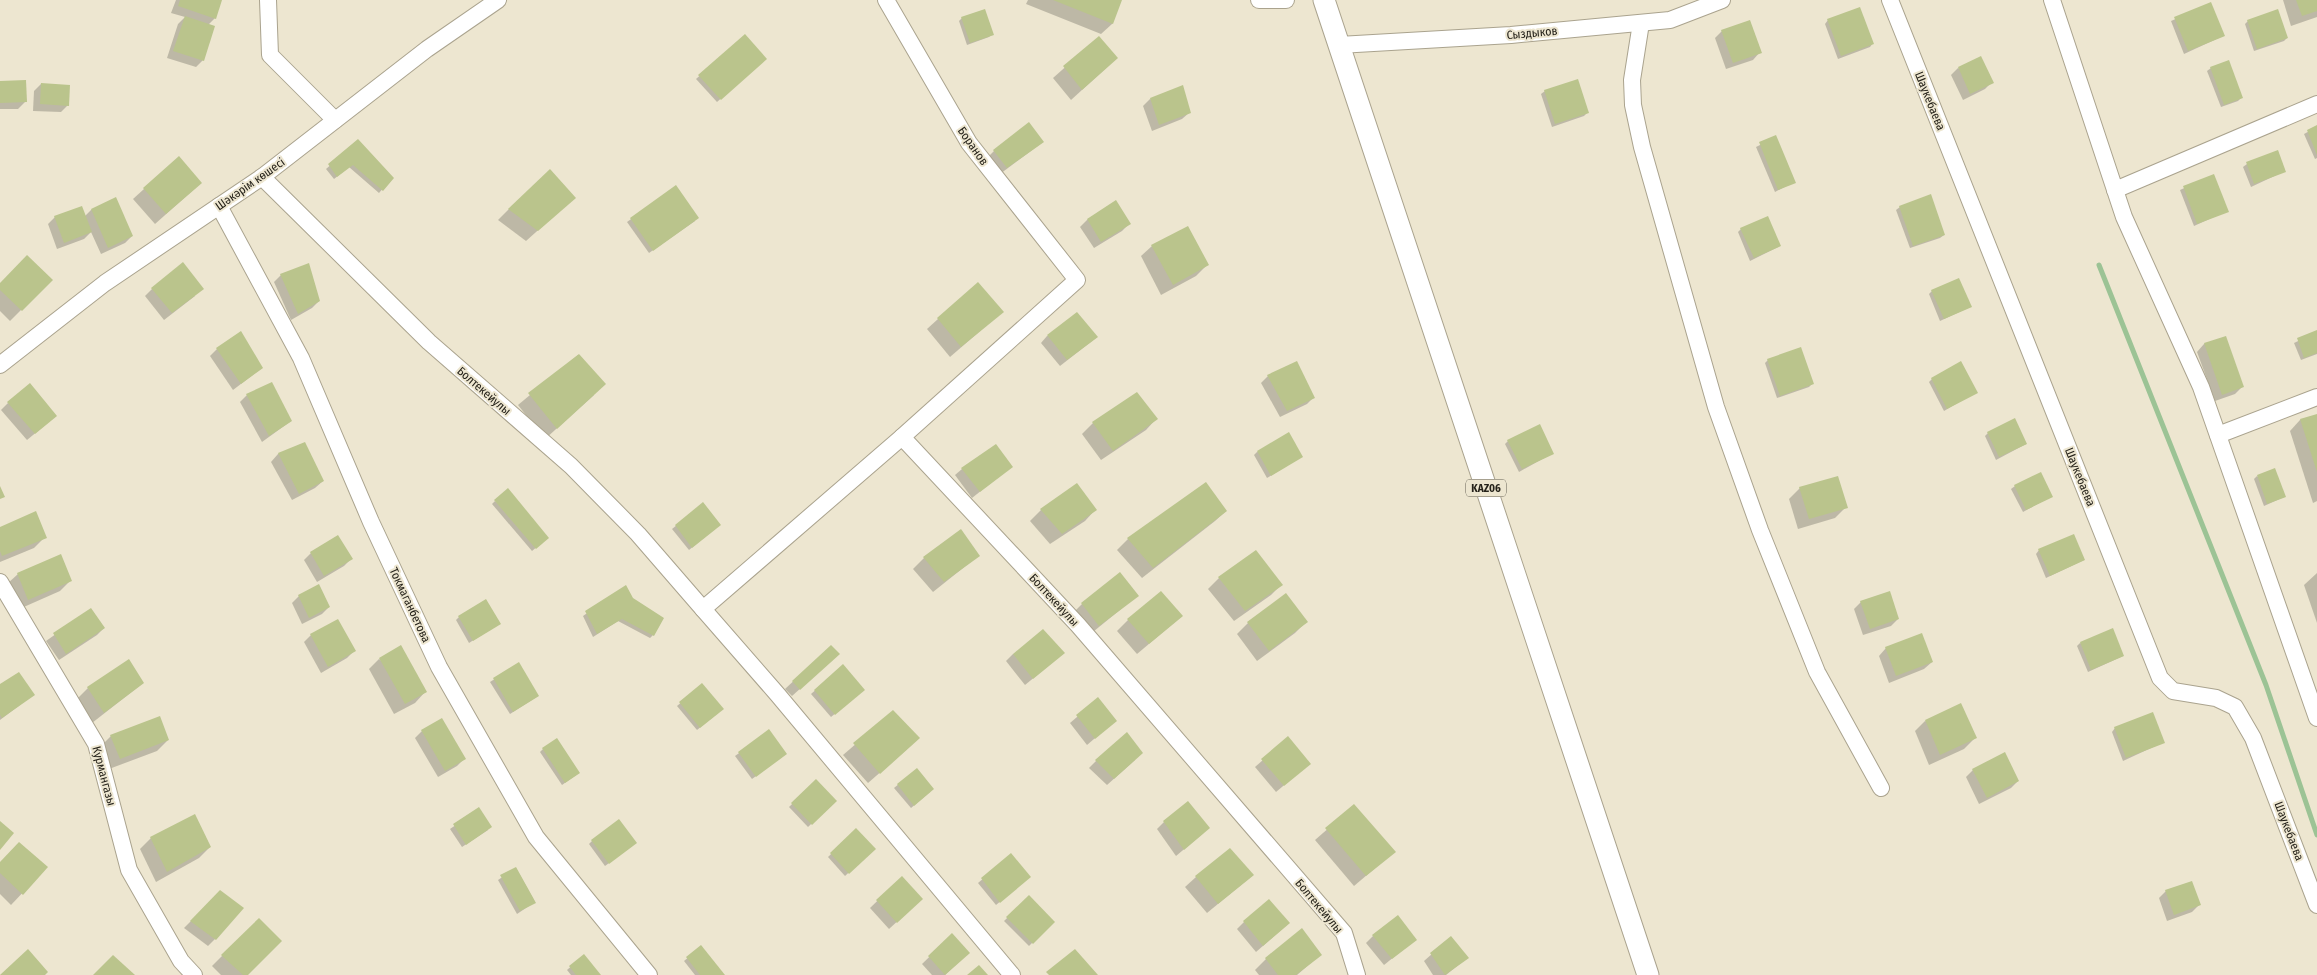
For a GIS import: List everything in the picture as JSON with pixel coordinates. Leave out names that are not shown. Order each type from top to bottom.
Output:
[{"type":"main road","name":"KАZ06","points":[[1324,0],[1648,975]]},
{"type":"street","points":[[268,0],[270,55],[335,120]]},
{"type":"street","name":"Шәкәрім көшесі","points":[[0,365],[105,283],[262,177],[427,49],[498,0]]},
{"type":"street","name":"Боранов","points":[[886,0],[968,143],[1077,280],[902,437]]},
{"type":"street","points":[[1259,0],[1286,0]]},
{"type":"street","name":"Сыздыков","points":[[1339,45],[1511,35],[1670,20],[1722,0]]},
{"type":"street","name":"Шаукебаева","points":[[1890,0],[2160,678],[2173,691],[2216,698],[2235,707],[2253,738],[2317,904]]},
{"type":"street","points":[[2052,0],[2124,217],[2201,386],[2317,718]]},
{"type":"street","points":[[1642,23],[1632,80],[1633,105],[1642,146],[1716,408],[1760,530],[1817,672],[1880,788]]},
{"type":"street","points":[[2115,190],[2317,104]]},
{"type":"street","name":"Болтекейулы","points":[[262,177],[429,342],[571,466],[638,534],[778,695],[1012,975]]},
{"type":"street","name":"Токмаганбетова","points":[[219,206],[301,358],[371,522],[439,667],[536,837],[649,975]]},
{"type":"street","points":[[2218,435],[2317,398]]},
{"type":"street","points":[[703,609],[902,437]]},
{"type":"street","name":"Болтекейулы","points":[[902,437],[1078,625],[1344,933],[1357,975]]},
{"type":"street","name":"Курмангазы","points":[[0,582],[96,744],[129,870],[181,961],[194,975]]},
{"type":"building","points":[[180,0],[222,0],[216,19],[178,6]]},
{"type":"building","points":[[1053,0],[1122,0],[1113,24]]},
{"type":"building","points":[[2296,0],[2317,0],[2317,11],[2302,16]]},
{"type":"building","points":[[2211,2],[2225,36],[2188,51],[2174,17]]},
{"type":"building","points":[[1860,7],[1874,44],[1841,56],[1827,19]]},
{"type":"building","points":[[985,9],[994,35],[970,43],[961,17]]},
{"type":"building","points":[[2278,9],[2288,38],[2257,49],[2247,20]]},
{"type":"building","points":[[185,16],[215,26],[204,61],[173,51]]},
{"type":"building","points":[[1750,20],[1762,53],[1733,63],[1721,30]]},
{"type":"building","points":[[745,34],[767,59],[721,100],[698,75]]},
{"type":"building","points":[[1099,36],[1118,58],[1082,90],[1063,66]]},
{"type":"building","points":[[1981,56],[1994,83],[1970,94],[1958,67]]},
{"type":"building","points":[[2229,60],[2243,98],[2224,105],[2210,67]]},
{"type":"building","points":[[1578,79],[1589,113],[1555,124],[1544,90]]},
{"type":"building","points":[[26,80],[27,102],[0,103],[0,81]]},
{"type":"building","points":[[41,83],[70,85],[69,106],[40,104]]},
{"type":"building","points":[[1183,85],[1191,113],[1159,125],[1150,98]]},
{"type":"building","points":[[1029,122],[1044,142],[1007,168],[993,150]]},
{"type":"building","points":[[2317,125],[2317,155],[2307,130]]},
{"type":"building","points":[[1776,135],[1796,183],[1778,190],[1759,142]]},
{"type":"building","points":[[358,139],[394,178],[383,191],[353,165],[337,177],[328,164]]},
{"type":"building","points":[[2278,150],[2286,172],[2254,184],[2246,162]]},
{"type":"building","points":[[179,156],[202,183],[166,214],[143,188]]},
{"type":"building","points":[[550,169],[576,198],[538,231],[508,209]]},
{"type":"building","points":[[2214,174],[2229,212],[2197,224],[2183,186]]},
{"type":"building","points":[[676,185],[699,218],[653,251],[630,218]]},
{"type":"building","points":[[1931,194],[1945,235],[1913,246],[1899,206]]},
{"type":"building","points":[[116,197],[133,236],[108,248],[91,209]]},
{"type":"building","points":[[1116,200],[1131,224],[1101,242],[1087,219]]},
{"type":"building","points":[[82,206],[92,232],[64,243],[54,216]]},
{"type":"building","points":[[1768,216],[1781,246],[1754,258],[1740,228]]},
{"type":"building","points":[[1188,226],[1209,265],[1173,285],[1151,245]]},
{"type":"building","points":[[27,255],[53,280],[22,311],[0,290],[0,283]]},
{"type":"building","points":[[183,262],[204,289],[172,313],[151,288]]},
{"type":"building","points":[[309,263],[320,301],[298,314],[280,274]]},
{"type":"building","points":[[1959,278],[1972,307],[1944,319],[1931,290]]},
{"type":"building","points":[[978,282],[1004,312],[961,347],[937,318]]},
{"type":"building","points":[[1077,312],[1098,337],[1067,360],[1047,335]]},
{"type":"building","points":[[2317,330],[2317,353],[2304,358],[2297,338]]},
{"type":"building","points":[[241,331],[263,368],[241,384],[216,348]]},
{"type":"building","points":[[2226,336],[2244,387],[2222,395],[2204,343]]},
{"type":"building","points":[[1801,347],[1814,384],[1780,396],[1767,359]]},
{"type":"building","points":[[579,354],[606,384],[557,429],[528,393]]},
{"type":"building","points":[[1297,361],[1315,398],[1287,411],[1267,375]]},
{"type":"building","points":[[1961,361],[1978,393],[1947,409],[1931,378]]},
{"type":"building","points":[[272,382],[292,421],[269,436],[246,394]]},
{"type":"building","points":[[30,383],[57,416],[35,434],[7,402]]},
{"type":"building","points":[[1137,392],[1158,419],[1113,451],[1092,422]]},
{"type":"building","points":[[2317,414],[2317,472],[2300,419]]},
{"type":"building","points":[[2015,418],[2027,444],[1999,457],[1987,432]]},
{"type":"building","points":[[1540,424],[1554,454],[1522,469],[1507,440]]},
{"type":"building","points":[[1289,432],[1303,457],[1271,476],[1257,451]]},
{"type":"building","points":[[305,442],[324,481],[299,494],[278,453]]},
{"type":"building","points":[[996,444],[1013,467],[980,492],[961,468]]},
{"type":"building","points":[[2275,468],[2286,497],[2267,504],[2257,475]]},
{"type":"building","points":[[2041,472],[2053,497],[2026,510],[2014,485]]},
{"type":"building","points":[[1838,476],[1848,508],[1809,519],[1799,487]]},
{"type":"building","points":[[1206,482],[1227,511],[1153,568],[1127,538]]},
{"type":"building","points":[[1077,483],[1097,510],[1062,534],[1040,509]]},
{"type":"building","points":[[0,486],[5,497],[0,499]]},
{"type":"building","points":[[508,488],[549,538],[536,549],[494,500]]},
{"type":"building","points":[[703,502],[721,525],[692,548],[675,525]]},
{"type":"building","points":[[36,511],[47,538],[2,556],[0,551],[0,527]]},
{"type":"building","points":[[961,529],[980,556],[944,582],[923,557]]},
{"type":"building","points":[[2074,534],[2085,560],[2050,576],[2038,549]]},
{"type":"building","points":[[338,535],[353,559],[324,576],[310,552]]},
{"type":"building","points":[[1256,550],[1283,585],[1245,611],[1218,577]]},
{"type":"building","points":[[61,554],[72,581],[28,600],[17,573]]},
{"type":"building","points":[[1120,572],[1139,596],[1099,626],[1081,603]]},
{"type":"building","points":[[319,584],[330,607],[309,618],[298,595]]},
{"type":"building","points":[[626,585],[633,598],[664,618],[654,636],[622,619],[597,634],[585,611]]},
{"type":"building","points":[[1161,591],[1183,616],[1149,644],[1127,619]]},
{"type":"building","points":[[1890,591],[1899,619],[1870,629],[1860,601]]},
{"type":"building","points":[[1286,593],[1308,622],[1269,651],[1247,622]]},
{"type":"building","points":[[486,599],[501,624],[473,641],[458,616]]},
{"type":"building","points":[[91,608],[105,628],[66,654],[53,633]]},
{"type":"building","points":[[338,619],[356,651],[328,667],[310,634]]},
{"type":"building","points":[[2113,628],[2124,656],[2091,670],[2080,642]]},
{"type":"building","points":[[1043,629],[1065,653],[1033,679],[1013,654]]},
{"type":"building","points":[[1922,633],[1933,662],[1896,676],[1885,647]]},
{"type":"building","points":[[401,645],[427,692],[405,704],[379,658]]},
{"type":"building","points":[[831,645],[840,654],[800,690],[792,681]]},
{"type":"building","points":[[129,659],[144,683],[104,713],[87,687]]},
{"type":"building","points":[[519,662],[539,696],[513,712],[493,678]]},
{"type":"building","points":[[843,664],[865,690],[835,715],[814,690]]},
{"type":"building","points":[[19,672],[35,695],[2,718],[0,715],[0,684]]},
{"type":"building","points":[[702,683],[724,709],[700,728],[679,702]]},
{"type":"building","points":[[1098,697],[1117,721],[1095,739],[1076,715]]},
{"type":"building","points":[[1961,703],[1977,738],[1940,755],[1925,720]]},
{"type":"building","points":[[893,710],[920,738],[880,774],[853,743]]},
{"type":"building","points":[[2153,712],[2165,743],[2126,758],[2114,727]]},
{"type":"building","points":[[160,716],[169,740],[120,759],[110,735]]},
{"type":"building","points":[[442,718],[466,759],[445,771],[421,730]]},
{"type":"building","points":[[769,729],[787,754],[756,777],[738,752]]},
{"type":"building","points":[[1127,732],[1143,753],[1114,779],[1095,760]]},
{"type":"building","points":[[1288,736],[1311,764],[1284,786],[1261,759]]},
{"type":"building","points":[[557,738],[580,773],[565,783],[542,748]]},
{"type":"building","points":[[2005,752],[2019,781],[1987,798],[1972,769]]},
{"type":"building","points":[[917,768],[934,789],[914,806],[897,784]]},
{"type":"building","points":[[816,779],[837,801],[812,825],[791,803]]},
{"type":"building","points":[[1188,801],[1210,828],[1184,850],[1163,821]]},
{"type":"building","points":[[1354,804],[1396,852],[1366,876],[1325,828]]},
{"type":"building","points":[[479,807],[492,827],[466,845],[453,824]]},
{"type":"building","points":[[195,814],[211,847],[167,872],[150,837]]},
{"type":"building","points":[[619,819],[637,843],[609,864],[591,840]]},
{"type":"building","points":[[0,821],[14,833],[0,850]]},
{"type":"building","points":[[856,828],[876,849],[849,874],[830,853]]},
{"type":"building","points":[[19,842],[48,867],[23,895],[0,873],[0,862]]},
{"type":"building","points":[[1230,848],[1254,875],[1218,904],[1195,876]]},
{"type":"building","points":[[1011,853],[1031,877],[1000,903],[981,878]]},
{"type":"building","points":[[516,867],[536,903],[520,911],[500,875]]},
{"type":"building","points":[[902,876],[923,899],[897,923],[876,900]]},
{"type":"building","points":[[2192,881],[2201,905],[2174,915],[2165,890]]},
{"type":"building","points":[[220,890],[244,908],[216,940],[190,921]]},
{"type":"building","points":[[1029,895],[1055,922],[1033,944],[1006,917]]},
{"type":"building","points":[[1269,899],[1290,923],[1263,946],[1243,921]]},
{"type":"building","points":[[1398,915],[1417,940],[1392,959],[1372,935]]},
{"type":"building","points":[[259,918],[282,941],[248,975],[243,975],[221,955]]},
{"type":"building","points":[[1302,928],[1322,955],[1296,975],[1278,975],[1265,958]]},
{"type":"building","points":[[952,933],[970,953],[945,975],[928,956]]},
{"type":"building","points":[[1451,936],[1469,958],[1445,975],[1430,953]]},
{"type":"building","points":[[701,945],[725,975],[700,975],[686,957]]},
{"type":"building","points":[[28,949],[48,972],[45,975],[0,975]]},
{"type":"building","points":[[1075,949],[1098,975],[1049,975],[1046,972]]},
{"type":"building","points":[[584,954],[601,975],[576,975],[569,966]]},
{"type":"building","points":[[113,955],[135,975],[93,975]]},
{"type":"building","points":[[979,965],[988,975],[967,975]]},
{"type":"waterway","points":[[2099,265],[2266,685],[2317,835]]}]
